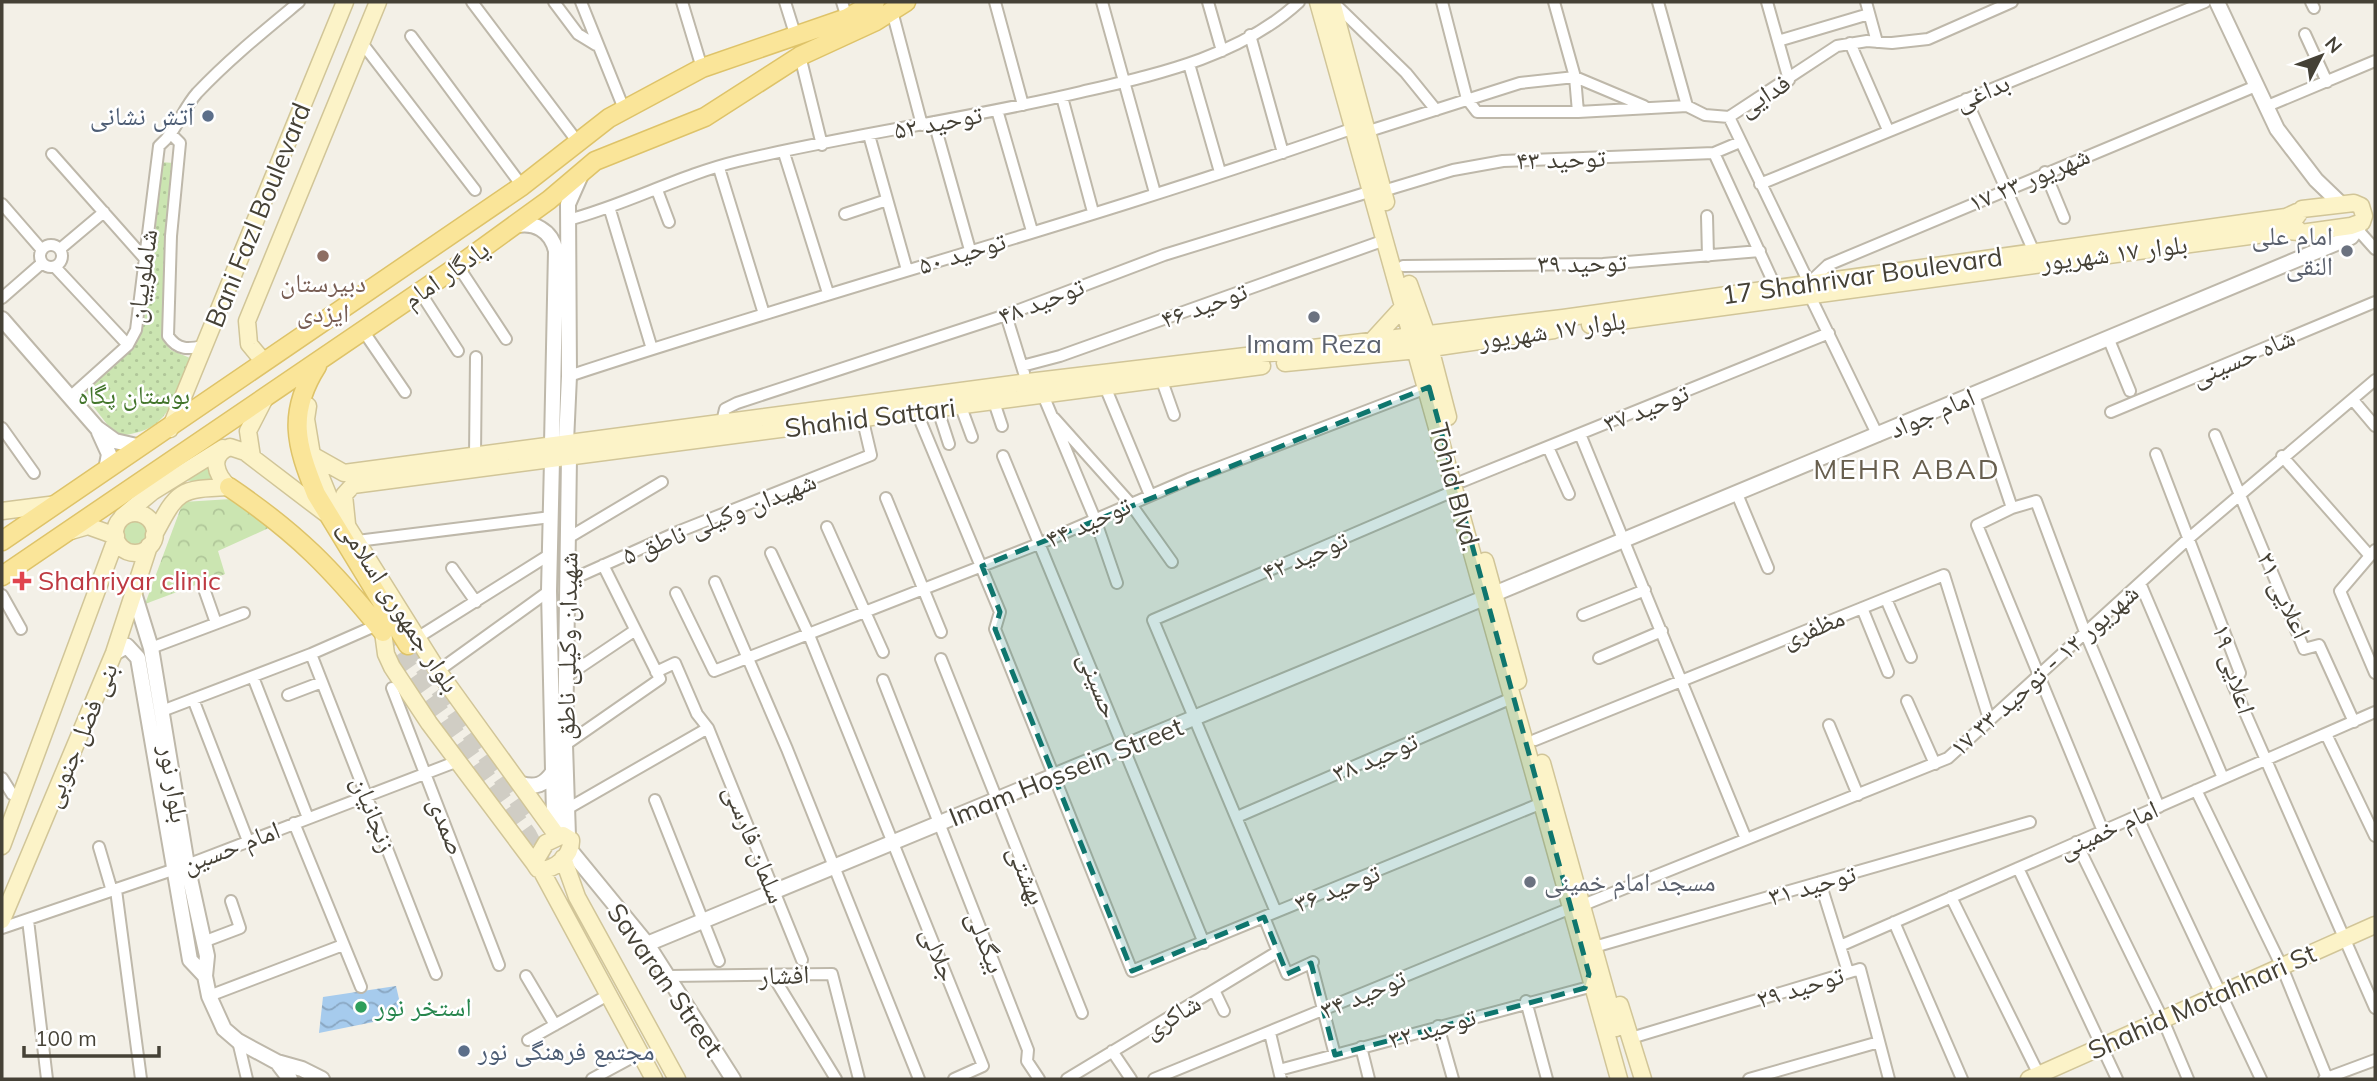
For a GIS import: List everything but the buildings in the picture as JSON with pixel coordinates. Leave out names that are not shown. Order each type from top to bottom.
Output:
[{"type":"main road","name":"Bani Fazl Boulevard","points":[[170,429],[345,2]]},
{"type":"main road","name":"Bani Fazl Boulevard","points":[[264,362],[249,344],[247,321],[378,2]]},
{"type":"main road","name":"یادگار امام","points":[[2,541],[170,429],[522,186],[578,141],[624,109],[702,68],[796,37],[845,10],[876,2]]},
{"type":"main road","name":"Tohid Blvd.","points":[[1318,2],[1362,129]]},
{"type":"main road","name":"Tohid Blvd.","points":[[1333,2],[1362,129],[1378,191],[1403,266],[1410,306]]},
{"type":"main road","name":"یادگار امام","points":[[2,576],[458,267],[606,155],[705,117],[800,56],[899,6]]},
{"type":"main road","name":"Tohid Blvd.","points":[[1378,191],[1385,240],[1422,341],[1489,596],[1512,698],[1542,803],[1577,907],[1594,947],[1592,979]]},
{"type":"main road","name":"17 Shahrivar Boulevard","points":[[1465,336],[1776,288],[1810,290],[2034,252],[2286,217],[2297,212],[2341,204],[2367,205]]},
{"type":"main road","points":[[2365,223],[2363,209],[2367,205]]},
{"type":"main road","points":[[2293,231],[2292,223],[2297,212]]},
{"type":"main road","name":"بلوار ۱۷ شهریور","points":[[1422,341],[1810,290],[1913,280],[2365,223]]},
{"type":"main road","points":[[396,273],[385,286],[392,298],[404,299],[420,292]]},
{"type":"main road","points":[[356,300],[365,301],[376,310],[370,328]]},
{"type":"main road","points":[[1373,340],[1410,306],[1465,336],[1442,356],[1430,378],[1412,360],[1391,352]]},
{"type":"main road","name":"Shahid Sattari","points":[[348,479],[724,429],[1028,382],[1046,395],[1373,340],[1422,341]]},
{"type":"main road","name":"Shahid Sattari","points":[[724,429],[863,421],[1391,352],[1422,341]]},
{"type":"main road","points":[[324,359],[301,395],[296,425],[306,469],[339,522],[363,573],[413,641]]},
{"type":"main road","name":"بلوار جمهوری اسلامی","points":[[324,359],[309,399],[306,419],[312,455],[339,522],[357,541],[413,641],[439,671],[564,843]]},
{"type":"main road","points":[[249,455],[248,431],[265,398]]},
{"type":"main road","points":[[116,538],[116,527],[122,517],[152,492],[210,454],[226,448],[249,455],[339,522]]},
{"type":"main road","points":[[226,448],[215,464],[218,477],[297,535],[342,580],[380,629],[392,667],[458,761],[538,866],[654,1079]]},
{"type":"main road","name":"Shahid Sattari","points":[[348,479],[475,456],[560,451]]},
{"type":"main road","points":[[312,455],[348,479],[339,522]]},
{"type":"main road","points":[[69,531],[88,526],[116,538],[131,552],[152,541],[170,505],[184,491],[229,487]]},
{"type":"main road","points":[[2,511],[57,504]]},
{"type":"main road","points":[[122,517],[135,513],[147,517],[152,541]]},
{"type":"main road","name":"بنی فضل جنوبی","points":[[2,846],[116,538]]},
{"type":"main road","name":"بنی فضل جنوبی","points":[[2,920],[114,653],[152,541]]},
{"type":"main road","name":"Tohid Blvd.","points":[[1489,596],[1535,740],[1577,907],[1592,979],[1620,1074]]},
{"type":"main road","points":[[517,840],[526,843],[541,836],[543,815]]},
{"type":"main road","points":[[10,826],[20,838],[36,839]]},
{"type":"main road","points":[[538,866],[549,869],[564,843]]},
{"type":"main road","points":[[564,843],[568,878],[677,1079]]},
{"type":"main road","points":[[2,855],[15,856],[23,870]]},
{"type":"main road","points":[[550,889],[554,877],[568,878]]},
{"type":"main road","name":"Shahid Motahhari St","points":[[2036,1078],[2375,925]]},
{"type":"main road","points":[[1620,1074],[1592,979],[1612,981],[1643,1079]]},
{"type":"street","name":"شاملوییان","points":[[70,397],[128,345],[136,330],[142,303],[155,163],[159,146],[172,135],[194,97],[299,2]]},
{"type":"street","points":[[472,2],[578,141]]},
{"type":"street","points":[[554,2],[579,34],[596,45]]},
{"type":"street","points":[[581,2],[596,45],[624,109]]},
{"type":"street","points":[[682,2],[702,68]]},
{"type":"street","points":[[785,2],[796,37]]},
{"type":"street","points":[[995,2],[1023,105]]},
{"type":"street","points":[[1102,2],[1155,193]]},
{"type":"street","points":[[1208,2],[1222,51]]},
{"type":"street","name":"توحید ۵۲","points":[[568,220],[610,210],[719,168],[1062,97],[1189,64],[1250,36],[1299,2]]},
{"type":"street","points":[[1333,2],[1406,73],[1436,110]]},
{"type":"street","points":[[1442,2],[1467,99]]},
{"type":"street","points":[[1554,2],[1575,77],[1578,111]]},
{"type":"street","points":[[1658,2],[1687,106]]},
{"type":"street","points":[[1767,2],[1789,80]]},
{"type":"street","points":[[1866,2],[1877,42]]},
{"type":"street","points":[[1978,2],[1982,14]]},
{"type":"street","name":"فدایی","points":[[1467,99],[1478,112],[1687,106],[1705,115],[1729,117],[1837,46],[1928,39],[2012,2]]},
{"type":"street","name":"بداغی","points":[[1760,184],[2205,2]]},
{"type":"street","points":[[2217,2],[2265,107],[2293,152],[2341,204]]},
{"type":"street","points":[[899,6],[922,125]]},
{"type":"street","points":[[1778,41],[1869,14]]},
{"type":"street","points":[[2305,34],[2327,82]]},
{"type":"street","points":[[411,36],[522,186]]},
{"type":"street","points":[[1250,36],[1283,153]]},
{"type":"street","points":[[362,43],[475,190]]},
{"type":"street","points":[[1850,43],[1888,130]]},
{"type":"street","points":[[800,56],[822,145]]},
{"type":"street","points":[[2265,107],[2375,61]]},
{"type":"street","points":[[1189,64],[1220,173]]},
{"type":"street","points":[[1575,77],[1647,107]]},
{"type":"street","name":"توحید ۵۰","points":[[569,376],[828,293],[1362,129],[1436,110],[1520,83],[1575,77]]},
{"type":"street","name":"۱۷ شهریور ۲۳","points":[[1810,290],[1828,265],[2256,86]]},
{"type":"street","points":[[1062,97],[1093,212]]},
{"type":"street","points":[[1966,99],[2034,252]]},
{"type":"street","points":[[997,110],[1032,231]]},
{"type":"street","points":[[1729,117],[1878,436]]},
{"type":"street","points":[[934,122],[970,250]]},
{"type":"street","name":"شاملوییان","points":[[172,135],[180,143],[171,236],[168,336],[173,343],[187,350],[204,346]]},
{"type":"street","points":[[869,135],[907,270]]},
{"type":"street","name":"توحید ۴۳","points":[[1378,191],[1453,170],[1503,161],[1714,153],[1740,142]]},
{"type":"street","points":[[784,153],[828,293]]},
{"type":"street","points":[[1714,153],[1776,288]]},
{"type":"street","points":[[52,154],[146,260]]},
{"type":"street","points":[[719,168],[764,314]]},
{"type":"street","name":"شهیدان وکیلی ناطق","points":[[560,414],[569,376],[568,220],[571,191],[584,171]]},
{"type":"street","points":[[2045,172],[2064,218]]},
{"type":"street","points":[[657,190],[669,222]]},
{"type":"street","name":"توحید ۴۸","points":[[724,429],[725,410],[737,403],[1006,315],[1164,255],[1378,191]]},
{"type":"street","points":[[845,214],[887,200]]},
{"type":"street","points":[[2,204],[42,250],[42,263],[2,298]]},
{"type":"street","points":[[610,210],[652,349]]},
{"type":"street","points":[[60,249],[103,212]]},
{"type":"street","points":[[1707,216],[1708,256]]},
{"type":"street","points":[[2365,223],[2375,249]]},
{"type":"street","name":"امام جواد","points":[[1489,596],[2351,237],[2365,223]]},
{"type":"street","name":"شهیدان وکیلی ناطق","points":[[513,227],[524,224],[539,227],[550,237],[556,251],[560,451],[568,538],[565,745],[567,809],[564,843]]},
{"type":"street","points":[[2293,231],[2303,256]]},
{"type":"street","name":"توحید ۴۶","points":[[1022,366],[1060,356],[1385,240]]},
{"type":"street","points":[[42,250],[54,245],[60,249],[63,256],[55,267]]},
{"type":"street","name":"توحید ۳۹","points":[[1403,266],[1603,264],[1760,251]]},
{"type":"street","points":[[42,263],[55,267],[128,345]]},
{"type":"street","points":[[458,267],[506,339]]},
{"type":"street","points":[[420,292],[458,351]]},
{"type":"street","name":"شاه حسینی","points":[[2111,412],[2375,302]]},
{"type":"street","points":[[1006,315],[1028,382]]},
{"type":"street","points":[[2,319],[97,428],[116,441],[141,447]]},
{"type":"street","points":[[370,328],[405,392]]},
{"type":"street","name":"توحید ۳۷","points":[[1460,486],[1548,447],[1829,333]]},
{"type":"street","points":[[2109,340],[2130,391]]},
{"type":"street","points":[[1060,356],[1049,370],[1046,395],[1117,583]]},
{"type":"street","points":[[475,456],[476,357]]},
{"type":"street","name":"توحید ۴۴","points":[[676,593],[714,671],[1041,543],[1430,378]]},
{"type":"street","name":"۱۷ شهریور ۱۲ - توحید ۳۳","points":[[1577,907],[1948,758],[2188,539],[2282,456],[2375,380]]},
{"type":"street","points":[[1162,381],[1174,415]]},
{"type":"street","points":[[1105,389],[1150,495]]},
{"type":"street","points":[[1046,395],[1172,562]]},
{"type":"street","points":[[1974,395],[2012,508]]},
{"type":"street","points":[[2353,400],[2375,426]]},
{"type":"street","points":[[994,402],[1002,426]]},
{"type":"street","points":[[961,407],[972,437]]},
{"type":"street","points":[[938,410],[949,444]]},
{"type":"street","points":[[917,413],[1000,612],[995,629],[1054,777]]},
{"type":"street","name":"شهیدان وکیلی ناطق ۵","points":[[566,582],[680,531],[872,455],[863,421]]},
{"type":"street","points":[[2,428],[34,472]]},
{"type":"street","points":[[97,428],[109,454],[106,470]]},
{"type":"street","points":[[1580,434],[1746,839]]},
{"type":"street","points":[[2215,435],[2239,494]]},
{"type":"street","points":[[1548,447],[1569,494]]},
{"type":"street","name":"شهیدان وکیلی ناطق","points":[[560,451],[551,517],[549,591],[554,815],[564,843]]},
{"type":"street","points":[[2156,454],[2188,539]]},
{"type":"street","name":"حسینی","points":[[1003,456],[1204,943]]},
{"type":"street","points":[[2282,456],[2373,553],[2340,591],[2375,673]]},
{"type":"street","points":[[568,538],[662,482]]},
{"type":"street","name":"توحید ۴۲","points":[[1194,719],[1153,620],[1460,486]]},
{"type":"street","points":[[1737,494],[1768,568]]},
{"type":"street","name":"اعلایی ۲۱","points":[[2239,494],[2304,649],[2319,645],[2354,722]]},
{"type":"street","points":[[886,498],[941,632]]},
{"type":"street","points":[[2103,831],[1977,525],[2012,508],[2036,501],[2085,632],[2158,807]]},
{"type":"street","points":[[357,541],[551,517]]},
{"type":"street","points":[[827,527],[883,652]]},
{"type":"street","name":"اعلایی ۱۹","points":[[2188,539],[2240,673],[2233,685],[2266,760]]},
{"type":"street","name":"جلالی","points":[[771,553],[809,635],[983,1066],[954,1079]]},
{"type":"street","points":[[413,641],[549,555]]},
{"type":"street","points":[[565,745],[658,675],[603,565]]},
{"type":"street","points":[[452,568],[476,602]]},
{"type":"street","name":"مظفری","points":[[1535,740],[1944,575],[1990,719]]},
{"type":"street","points":[[715,582],[749,659],[919,1079]]},
{"type":"street","points":[[202,583],[216,623]]},
{"type":"street","points":[[2140,583],[2223,778]]},
{"type":"street","points":[[1583,615],[1645,590]]},
{"type":"street","points":[[439,671],[549,591]]},
{"type":"street","name":"بلوار نور","points":[[134,593],[150,644],[162,711],[190,960],[205,976]]},
{"type":"street","points":[[2,595],[21,629]]},
{"type":"street","name":"Imam Hossein Street","points":[[647,944],[704,923],[1489,596]]},
{"type":"street","points":[[1886,599],[1911,657]]},
{"type":"street","points":[[1862,608],[1888,672]]},
{"type":"street","points":[[138,658],[135,642],[142,634],[150,644],[244,612]]},
{"type":"street","points":[[162,711],[380,629]]},
{"type":"street","points":[[566,677],[634,631]]},
{"type":"street","points":[[1598,657],[1662,631]]},
{"type":"street","points":[[114,653],[127,646],[138,658]]},
{"type":"street","name":"زنجانیان","points":[[311,654],[436,974]]},
{"type":"street","name":"بلوار نور","points":[[138,658],[180,867],[207,956],[205,976],[209,996],[224,1029],[238,1041],[277,1062],[302,1069],[322,1079]]},
{"type":"street","name":"بهشتی","points":[[941,659],[1082,1013]]},
{"type":"street","name":"سلمان فارسی","points":[[658,675],[675,663],[697,714],[708,728],[802,961]]},
{"type":"street","points":[[253,677],[308,818]]},
{"type":"street","name":"بیگدلی","points":[[883,680],[1028,1050],[1027,1061],[1039,1079]]},
{"type":"street","points":[[288,695],[322,682]]},
{"type":"street","name":"صمدی","points":[[392,688],[499,965]]},
{"type":"street","name":"توحید ۳۸","points":[[1237,817],[1512,698]]},
{"type":"street","points":[[193,699],[248,841]]},
{"type":"street","points":[[1907,701],[1935,764]]},
{"type":"street","name":"امام خمینی","points":[[1840,946],[2375,712]]},
{"type":"street","points":[[1194,719],[1276,912]]},
{"type":"street","points":[[1829,725],[1858,795]]},
{"type":"street","points":[[567,809],[708,728]]},
{"type":"street","points":[[2326,734],[2375,836]]},
{"type":"street","points":[[2266,760],[2347,937],[2375,1008]]},
{"type":"street","name":"امام حسین","points":[[2,928],[180,867],[458,761]]},
{"type":"street","points":[[521,784],[535,787],[544,784],[553,772]]},
{"type":"street","name":"توحید ۳۶","points":[[1054,777],[1132,971],[1542,803]]},
{"type":"street","points":[[2,778],[12,794],[20,799]]},
{"type":"street","points":[[2196,790],[2282,967],[2325,1079],[2341,1076],[2375,1060]]},
{"type":"street","points":[[655,800],[719,961]]},
{"type":"street","points":[[2137,816],[2262,1079]]},
{"type":"street","name":"توحید ۳۱","points":[[1594,947],[2030,822]]},
{"type":"street","points":[[294,823],[360,987]]},
{"type":"street","points":[[2077,842],[2163,1020],[2188,1079]]},
{"type":"street","name":"Savaran Street","points":[[564,843],[647,944],[733,1079]]},
{"type":"street","points":[[99,847],[114,890],[141,1079]]},
{"type":"street","points":[[2018,868],[2117,1079]]},
{"type":"street","points":[[1820,882],[1848,972]]},
{"type":"street","points":[[1951,897],[2036,1078]]},
{"type":"street","points":[[203,942],[240,928],[231,901]]},
{"type":"street","name":"توحید ۳۴","points":[[1154,1079],[1577,907]]},
{"type":"street","points":[[1264,917],[1287,974],[1312,962],[1335,1055]]},
{"type":"street","points":[[28,920],[47,1079]]},
{"type":"street","points":[[1894,922],[1962,1079]]},
{"type":"street","points":[[209,996],[344,945]]},
{"type":"street","name":"شاکری","points":[[1067,1079],[1277,953]]},
{"type":"street","name":"توحید ۲۹","points":[[1630,1038],[1860,969],[1889,1079]]},
{"type":"street","name":"افشار","points":[[669,976],[832,974],[859,1079]]},
{"type":"street","points":[[526,976],[555,1025]]},
{"type":"street","points":[[773,976],[836,1079]]},
{"type":"street","name":"توحید ۳۲","points":[[1280,1075],[1335,1055],[1526,1001],[1592,979]]},
{"type":"street","points":[[1214,990],[1224,1011]]},
{"type":"street","points":[[528,1040],[608,995]]},
{"type":"street","points":[[1526,1001],[1546,1079]]},
{"type":"street","points":[[1438,1027],[1453,1079]]},
{"type":"street","points":[[1269,1033],[1280,1075]]},
{"type":"street","points":[[238,1041],[247,1079]]},
{"type":"street","points":[[1749,1079],[1879,1042]]},
{"type":"street","points":[[1361,1048],[1369,1079]]},
{"type":"street","points":[[1112,1052],[1131,1079]]},
{"type":"street","points":[[592,1079],[640,1053]]},
{"type":"street","name":"بلوار نور","points":[[277,1062],[290,1079]]},
{"type":"highlighted area","points":[[1429,387],[1589,974],[1585,988],[1335,1055],[1311,963],[1287,974],[1264,917],[1132,971],[995,629],[1000,612],[982,566]]},
{"type":"green space","name":"بوستان پگاه","points":[[160,162],[174,163],[164,297],[165,343],[171,350],[190,358],[173,401],[159,421],[134,433],[116,436],[83,393],[124,357],[141,328],[151,283]]},
{"type":"green space","points":[[210,459],[211,483],[181,480]]},
{"type":"green space","points":[[231,499],[273,526],[218,551],[225,574],[145,604],[183,502]]},
{"type":"green space","points":[[135,517],[146,522],[151,533],[146,544],[135,549],[124,544],[119,533],[124,522]]},
{"type":"water","name":"استخر نور","points":[[396,986],[403,1016],[319,1033],[323,997]]},
{"type":"tunnel","points":[[383,632],[528,835],[545,868]]},
{"type":"tunnel","points":[[408,645],[528,815]]},
{"type":"place","name":"آتش نشانی","points":[[208,116]]},
{"type":"place","name":"امام علی النقی","points":[[2347,251]]},
{"type":"place","name":"دبیرستان ایزدی","points":[[323,256]]},
{"type":"place","name":"Imam Reza","points":[[1314,317]]},
{"type":"place","name":"Shahriyar clinic","points":[[22,581]]},
{"type":"place","name":"مسجد امام خمینی","points":[[1530,882]]},
{"type":"place","name":"استخر نور","points":[[361,1007]]},
{"type":"place","name":"مجتمع فرهنگی نور","points":[[464,1051]]},
{"type":"district","name":"MEHR ABAD","points":[[1907,469]]}]
